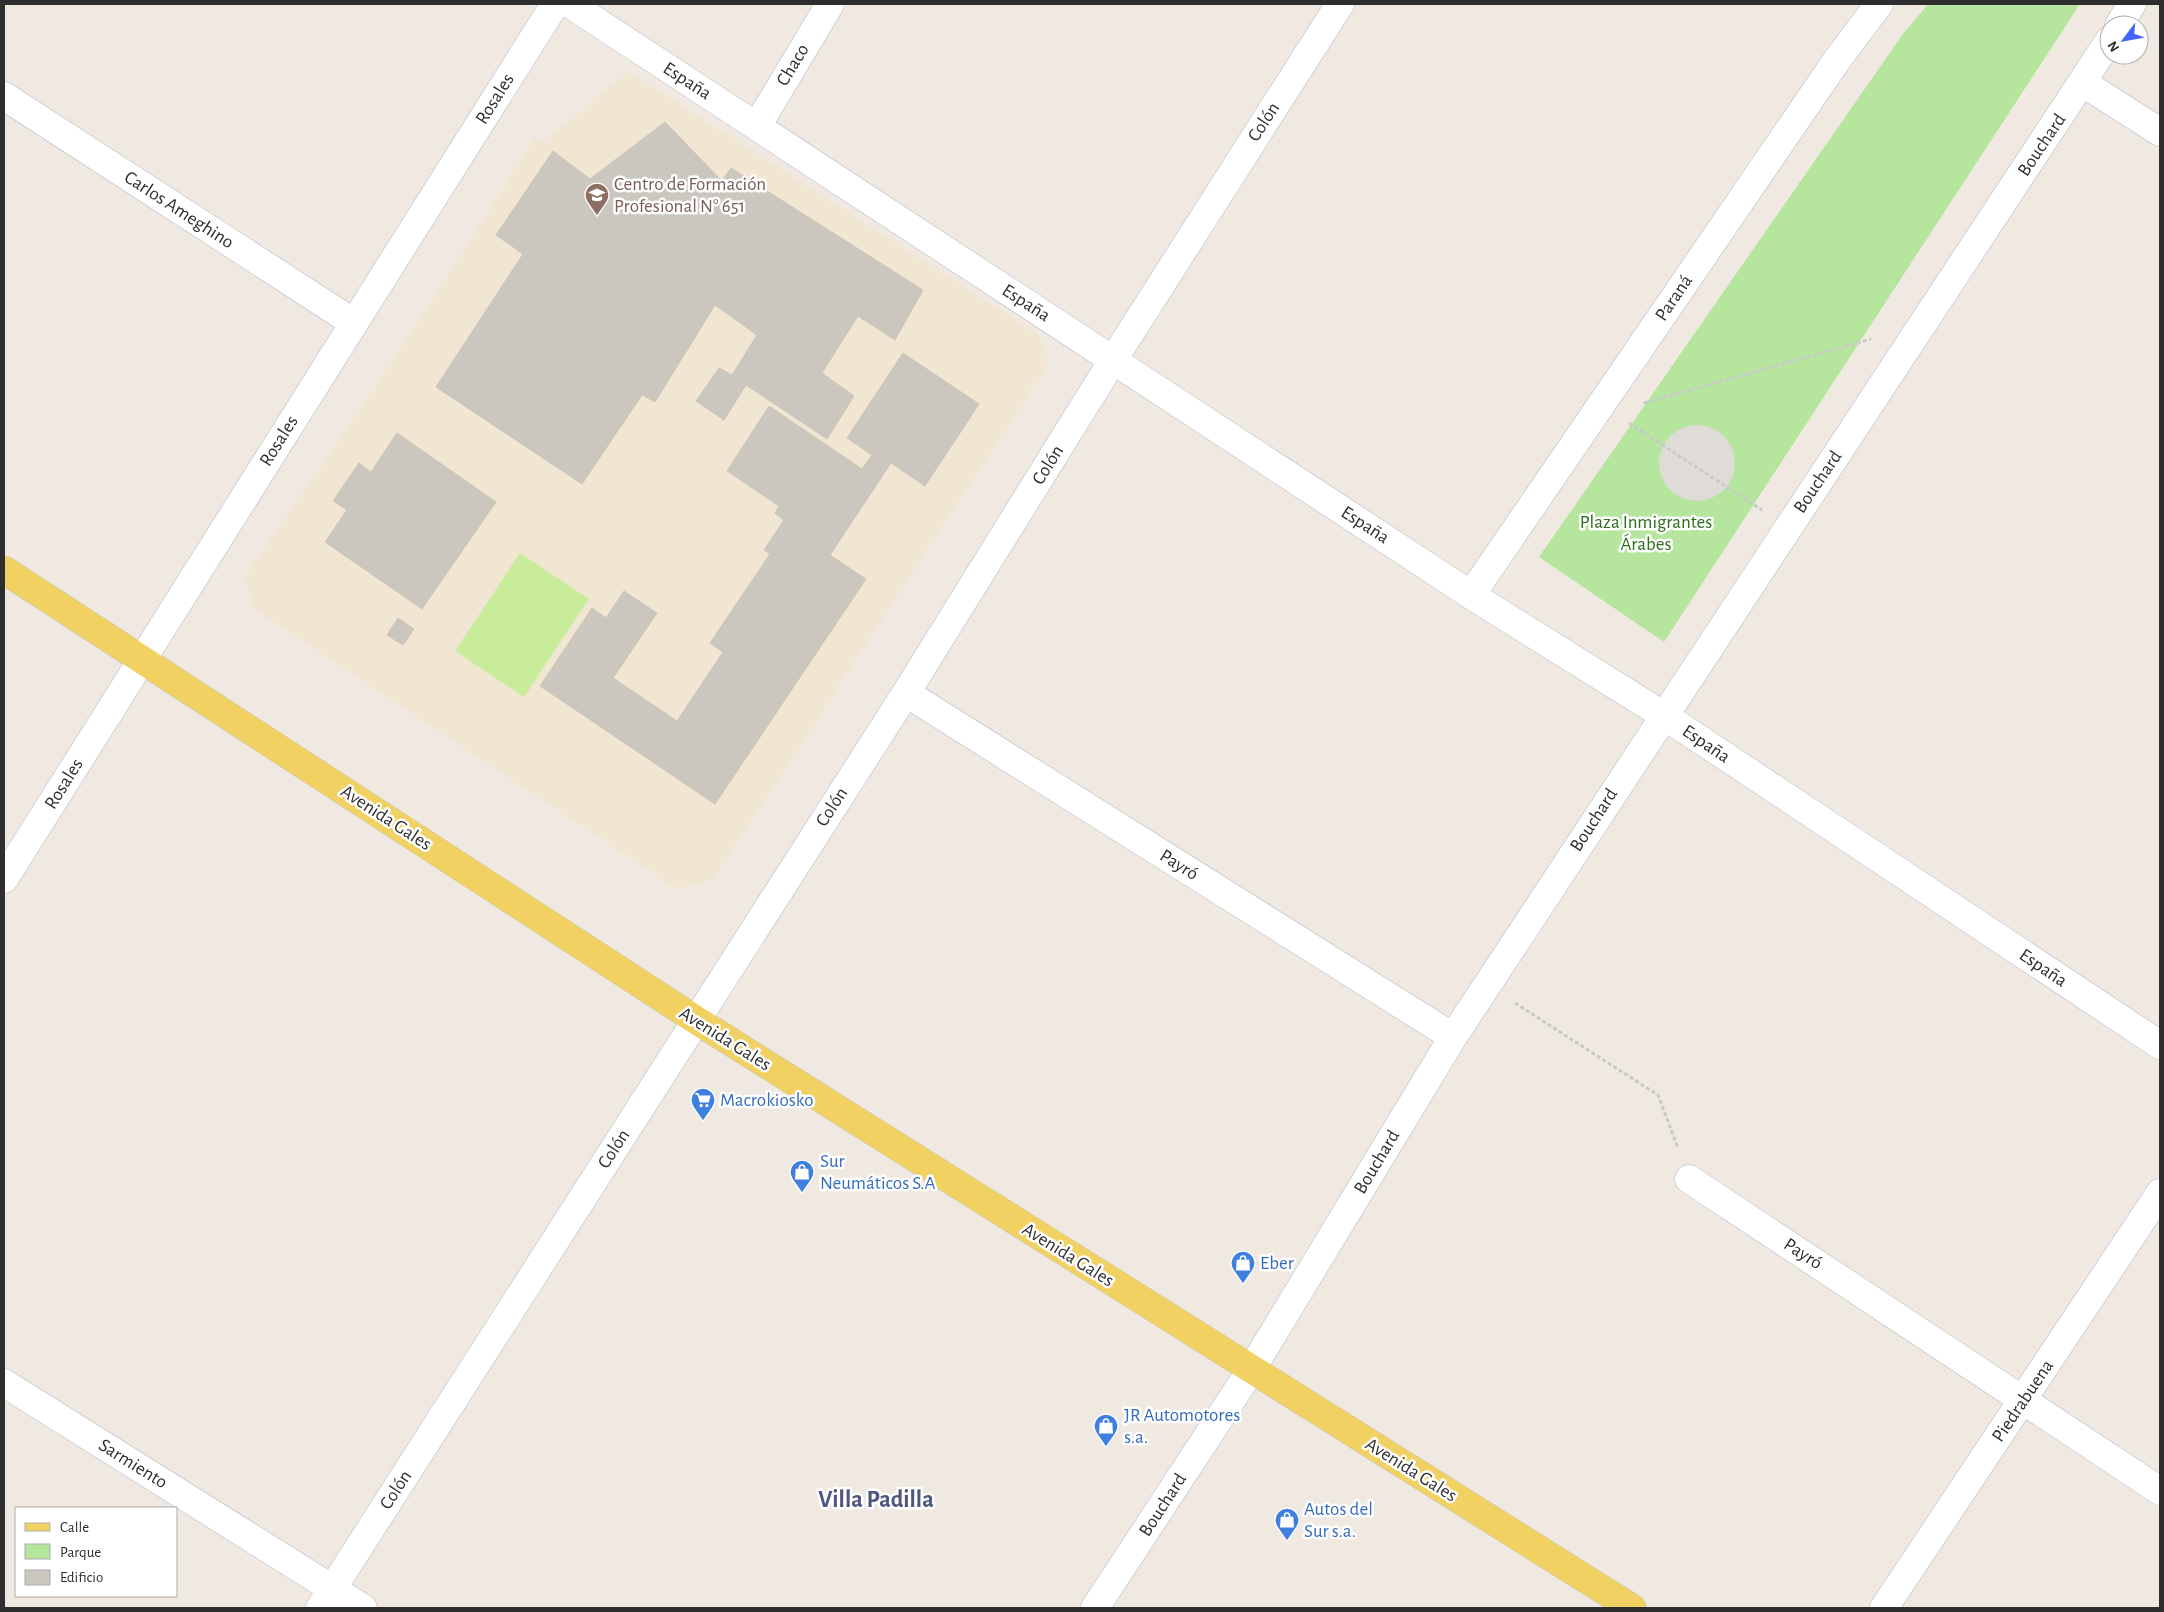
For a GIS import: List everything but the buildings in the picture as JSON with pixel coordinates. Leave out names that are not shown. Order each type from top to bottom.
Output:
[{"type":"main road","name":"Avenida Gales","points":[[4,570],[696,1020],[1632,1608]]},
{"type":"street","name":"Rosales","points":[[4,879],[555,4]]},
{"type":"street","name":"España","points":[[570,4],[1471,595],[1663,715],[2160,1045]]},
{"type":"street","name":"Chaco","points":[[756,126],[830,4]]},
{"type":"street","name":"Colón","points":[[326,1598],[906,693],[1113,360],[1340,4]]},
{"type":"street","name":"Paraná","points":[[1471,595],[1603,413],[1837,60],[1879,4]]},
{"type":"street","points":[[2125,15],[2132,4]]},
{"type":"street","name":"Bouchard","points":[[1094,1608],[1251,1370],[1453,1037],[1663,715],[2099,57]]},
{"type":"street","points":[[2083,83],[2160,132]]},
{"type":"street","name":"Carlos Ameghino","points":[[4,96],[354,323]]},
{"type":"street","name":"Payró","points":[[906,693],[1453,1037]]},
{"type":"street","name":"Payró","points":[[1689,1179],[2024,1399],[2160,1491]]},
{"type":"street","name":"Piedrabuena","points":[[1884,1608],[2160,1193]]},
{"type":"street","name":"Sarmiento","points":[[4,1383],[326,1598],[363,1608]]},
{"type":"path","points":[[1603,413],[1922,325]]},
{"type":"path","points":[[1603,413],[1788,527]]},
{"type":"path","points":[[1487,985],[1658,1095],[1689,1179]]},
{"type":"shaded area","points":[[628,71],[1039,335],[1049,363],[713,880],[677,889],[254,609],[244,577],[377,385],[536,137],[544,142]]},
{"type":"shaded area","points":[[1697,425],[1712,428],[1724,436],[1732,448],[1735,463],[1732,478],[1724,490],[1712,498],[1697,501],[1682,498],[1670,490],[1662,478],[1659,463],[1662,448],[1670,436],[1682,428]]},
{"type":"green space","name":"Plaza Inmigrantes Árabes","points":[[1928,4],[2080,4],[1664,642],[1539,557],[1903,34]]},
{"type":"green space","points":[[520,553],[589,599],[524,697],[455,651]]},
{"type":"place","name":"Centro de Formación Profesional N° 651","points":[[597,216]]},
{"type":"place","name":"Macrokiosko","points":[[703,1121]]},
{"type":"place","name":"Sur Neumáticos S.A","points":[[802,1193]]},
{"type":"place","name":"Eber","points":[[1243,1284]]},
{"type":"place","name":"JR Automotores s.a.","points":[[1106,1447]]},
{"type":"place","name":"Autos del Sur s.a.","points":[[1287,1541]]},
{"type":"district","name":"Villa Padilla","points":[[876,1500]]}]
